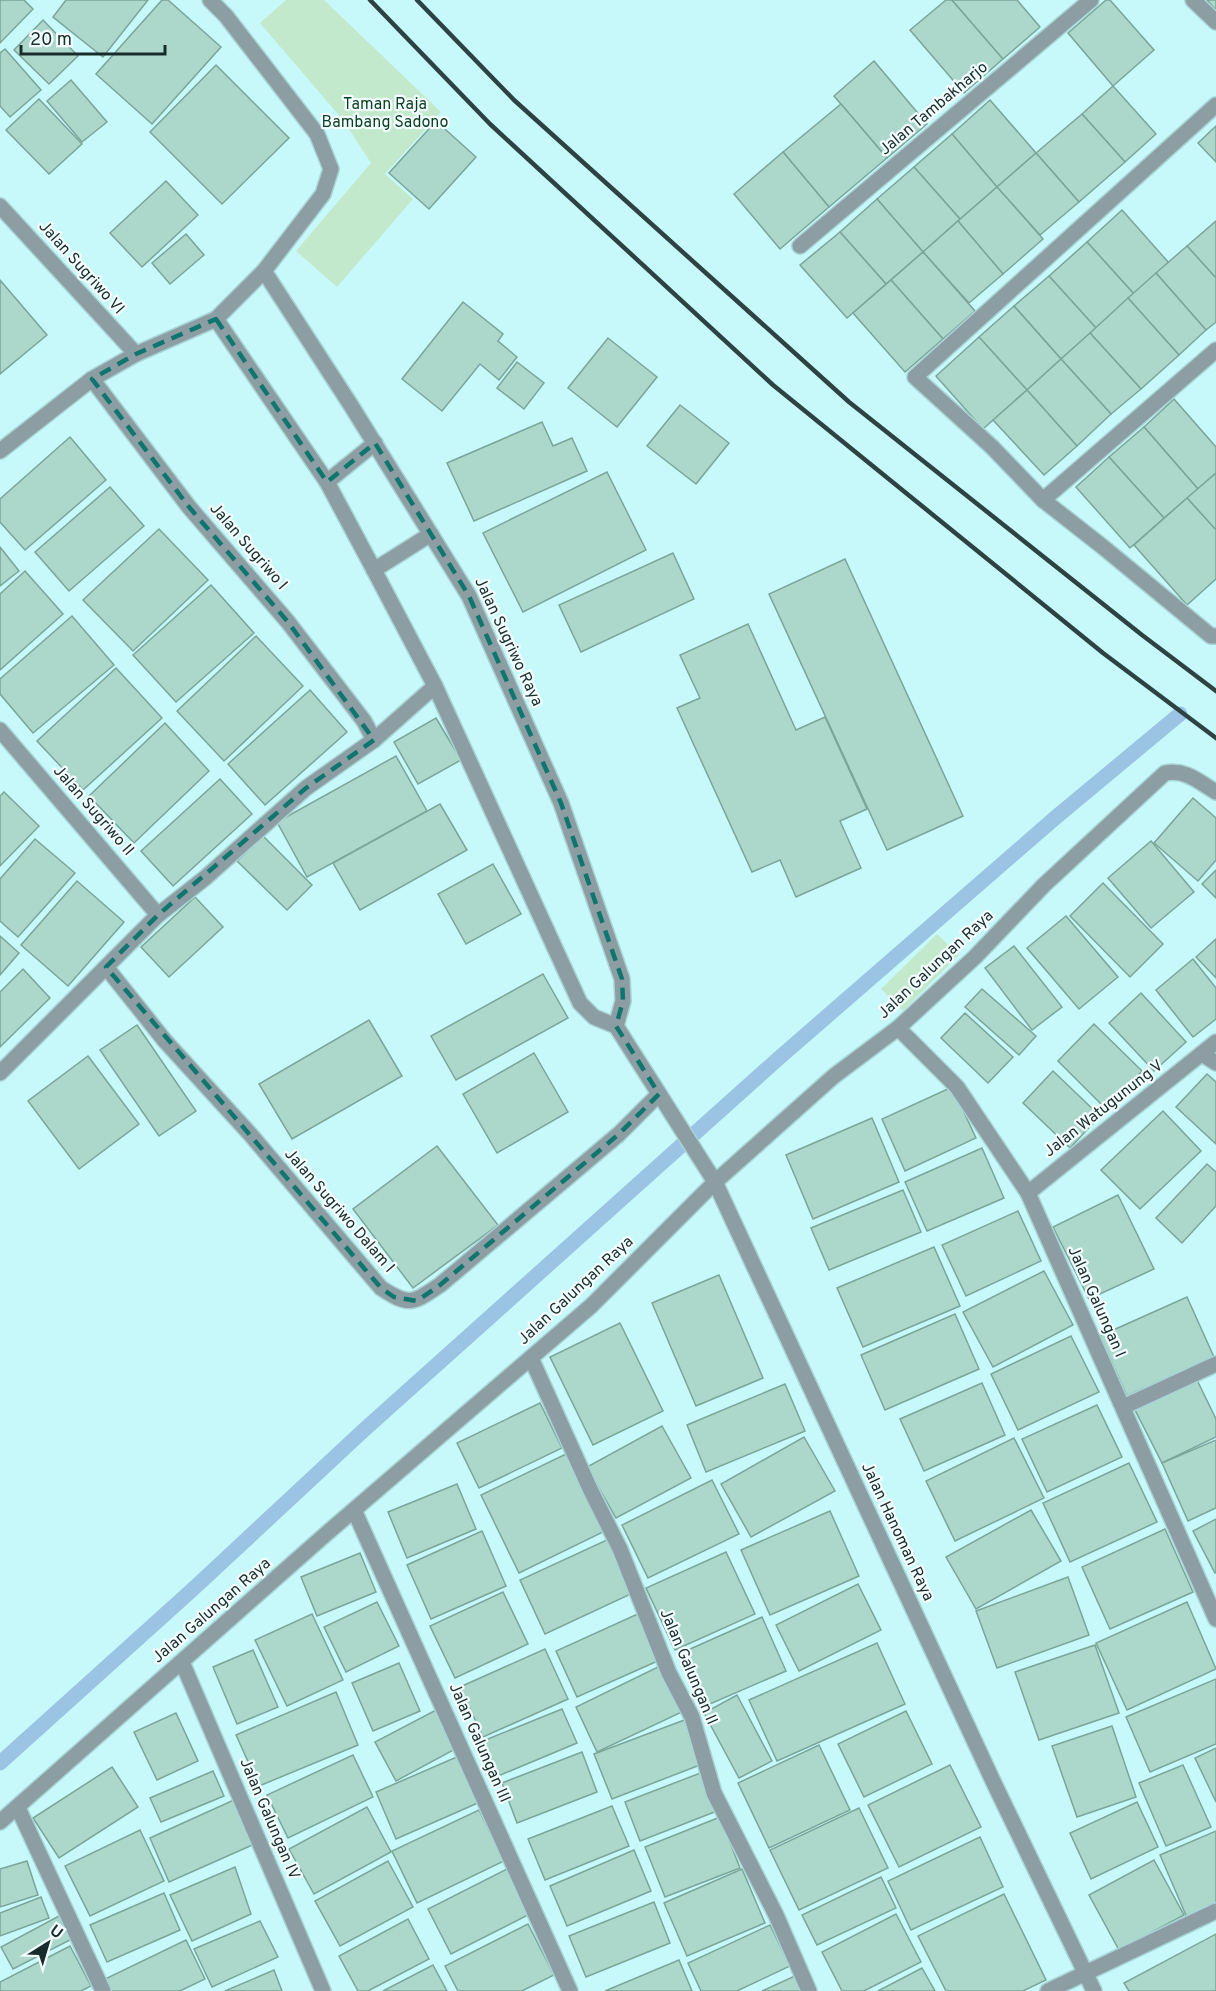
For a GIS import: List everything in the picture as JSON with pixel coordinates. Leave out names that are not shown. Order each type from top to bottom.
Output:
[{"type":"street","points":[[0,451],[92,379],[136,354],[216,319],[264,271],[323,194],[331,169],[317,134],[226,16],[210,0]]},
{"type":"street","name":"Jalan Tambakharjo","points":[[800,246],[1091,0]]},
{"type":"street","points":[[1193,0],[1216,22]]},
{"type":"street","points":[[1216,105],[915,377],[992,447],[1042,500],[1211,636],[1216,636]]},
{"type":"street","name":"Jalan Sugriwo VI","points":[[0,206],[136,354]]},
{"type":"street","name":"Jalan Sugriwo Raya","points":[[264,271],[375,443],[469,596],[561,802],[622,980],[624,1001],[616,1026]]},
{"type":"street","points":[[216,319],[327,483],[374,570],[435,686],[580,1004],[594,1017],[616,1026],[661,1096]]},
{"type":"street","points":[[1042,500],[1216,350]]},
{"type":"street","name":"Jalan Sugriwo I","points":[[92,379],[189,507],[288,622],[364,721],[374,740]]},
{"type":"street","points":[[327,483],[375,443]]},
{"type":"street","points":[[374,570],[431,534]]},
{"type":"street","points":[[0,1073],[158,915],[205,878],[306,788],[374,740],[435,686]]},
{"type":"street","name":"Jalan Sugriwo II","points":[[0,730],[158,915]]},
{"type":"street","name":"Jalan Galungan Raya","points":[[0,1822],[354,1510],[591,1306],[715,1182],[834,1076],[898,1028],[975,957],[1044,885],[1165,773],[1176,771],[1190,776],[1216,792]]},
{"type":"street","name":"Jalan Sugriwo Dalam I","points":[[106,967],[165,1041],[250,1134],[381,1288],[405,1301],[417,1301],[440,1285],[620,1134],[661,1096]]},
{"type":"street","name":"Jalan Galungan I","points":[[898,1028],[957,1087],[1028,1193],[1216,1619]]},
{"type":"street","name":"Jalan Watugunung V","points":[[1028,1193],[1216,1042]]},
{"type":"street","points":[[1202,1054],[1216,1064]]},
{"type":"street","name":"Jalan Hanoman Raya","points":[[661,1096],[715,1182],[987,1768],[1094,1991]]},
{"type":"street","name":"Jalan Galungan II","points":[[531,1358],[620,1549],[669,1672],[692,1717],[714,1793],[776,1915],[809,1991]]},
{"type":"street","points":[[1123,1407],[1216,1364]]},
{"type":"street","name":"Jalan Galungan III","points":[[354,1510],[565,1989]]},
{"type":"street","name":"Jalan Galungan IV","points":[[182,1662],[323,1991]]},
{"type":"street","points":[[18,1808],[103,1991]]},
{"type":"street","points":[[1048,1991],[1216,1911]]},
{"type":"highlighted area","points":[[216,319],[327,482],[375,443],[469,596],[561,803],[622,979],[623,1001],[616,1026],[659,1094],[619,1134],[440,1285],[417,1301],[394,1297],[381,1288],[106,967],[158,915],[306,788],[374,740],[288,622],[189,507],[92,379],[136,354]]},
{"type":"green space","name":"Taman Raja Bambang Sadono","points":[[286,0],[324,0],[441,112],[385,174],[413,199],[337,287],[296,251],[371,163],[343,120],[260,23]]},
{"type":"green space","points":[[937,934],[959,955],[903,1011],[881,989]]},
{"type":"building","points":[[0,0],[24,0],[33,9],[0,43]]},
{"type":"building","points":[[66,0],[148,0],[103,57],[53,17]]},
{"type":"building","points":[[162,0],[168,0],[221,47],[152,124],[96,74]]},
{"type":"building","points":[[946,0],[952,0],[1003,59],[964,93],[910,30]]},
{"type":"building","points":[[952,0],[1017,0],[1040,27],[1003,59]]},
{"type":"building","points":[[1106,0],[1110,0],[1154,50],[1113,86],[1068,33]]},
{"type":"building","points":[[1207,0],[1216,0],[1216,9],[1215,9]]},
{"type":"building","points":[[43,20],[78,56],[49,84],[14,50]]},
{"type":"building","points":[[5,49],[41,90],[10,117],[0,106],[0,53]]},
{"type":"building","points":[[874,61],[927,124],[887,158],[834,96]]},
{"type":"building","points":[[216,65],[289,138],[222,204],[150,132]]},
{"type":"building","points":[[71,80],[107,122],[82,142],[47,101]]},
{"type":"building","points":[[1113,86],[1156,134],[1125,162],[1082,114]]},
{"type":"building","points":[[39,99],[82,144],[49,174],[6,130]]},
{"type":"building","points":[[990,100],[1036,153],[997,187],[952,134]]},
{"type":"building","points":[[841,104],[887,158],[829,207],[783,152]]},
{"type":"building","points":[[1082,114],[1125,162],[1079,202],[1036,153]]},
{"type":"building","points":[[436,121],[476,157],[429,209],[389,173]]},
{"type":"building","points":[[1216,126],[1216,162],[1198,143]]},
{"type":"building","points":[[952,134],[997,187],[960,219],[914,167]]},
{"type":"building","points":[[783,152],[829,207],[780,249],[734,194]]},
{"type":"building","points":[[1036,153],[1079,202],[1040,235],[997,187]]},
{"type":"building","points":[[914,167],[960,219],[923,252],[877,199]]},
{"type":"building","points":[[166,181],[198,215],[142,267],[110,233]]},
{"type":"building","points":[[997,187],[1043,239],[1003,274],[958,221]]},
{"type":"building","points":[[877,199],[923,252],[886,284],[840,232]]},
{"type":"building","points":[[1122,210],[1169,263],[1134,294],[1087,242]]},
{"type":"building","points":[[958,221],[1003,274],[969,303],[923,252]]},
{"type":"building","points":[[1216,221],[1216,278],[1187,246]]},
{"type":"building","points":[[840,232],[886,284],[847,318],[800,265]]},
{"type":"building","points":[[186,234],[204,255],[170,284],[152,263]]},
{"type":"building","points":[[1087,242],[1134,294],[1096,328],[1049,276]]},
{"type":"building","points":[[1187,246],[1216,278],[1216,322],[1206,330],[1156,273]]},
{"type":"building","points":[[923,252],[975,311],[943,339],[891,280]]},
{"type":"building","points":[[1156,273],[1206,330],[1179,355],[1128,298]]},
{"type":"building","points":[[1049,276],[1096,328],[1061,359],[1014,306]]},
{"type":"building","points":[[0,280],[47,335],[0,374]]},
{"type":"building","points":[[891,280],[943,339],[905,372],[853,313]]},
{"type":"building","points":[[1128,298],[1179,355],[1141,389],[1090,333]]},
{"type":"building","points":[[463,302],[503,334],[498,341],[517,357],[499,380],[480,364],[442,411],[402,379]]},
{"type":"building","points":[[1014,306],[1061,359],[1027,390],[979,337]]},
{"type":"building","points":[[1090,333],[1141,389],[1111,414],[1061,359]]},
{"type":"building","points":[[979,337],[1027,390],[983,429],[936,376]]},
{"type":"building","points":[[608,338],[657,377],[617,427],[568,388]]},
{"type":"building","points":[[1061,359],[1111,414],[1077,446],[1027,390]]},
{"type":"building","points":[[517,362],[544,383],[524,409],[497,388]]},
{"type":"building","points":[[1027,390],[1077,446],[1044,475],[993,420]]},
{"type":"building","points":[[1174,399],[1216,447],[1216,473],[1198,489],[1144,427]]},
{"type":"building","points":[[680,405],[729,443],[696,484],[647,446]]},
{"type":"building","points":[[542,422],[553,446],[572,438],[587,471],[474,521],[447,463]]},
{"type":"building","points":[[1144,427],[1198,489],[1164,518],[1109,457]]},
{"type":"building","points":[[70,437],[106,480],[25,550],[0,522],[0,499]]},
{"type":"building","points":[[1109,457],[1164,518],[1130,548],[1076,487]]},
{"type":"building","points":[[607,472],[646,550],[523,612],[483,533]]},
{"type":"building","points":[[1216,473],[1216,530],[1187,498]]},
{"type":"building","points":[[110,487],[144,526],[69,591],[35,552]]},
{"type":"building","points":[[1187,498],[1216,530],[1216,579],[1187,605],[1134,545]]},
{"type":"building","points":[[159,529],[208,580],[133,651],[83,600]]},
{"type":"building","points":[[0,547],[19,571],[0,586]]},
{"type":"building","points":[[673,553],[694,599],[581,652],[559,605]]},
{"type":"building","points":[[845,559],[963,816],[887,850],[769,594]]},
{"type":"building","points":[[25,571],[63,614],[0,670],[0,594]]},
{"type":"building","points":[[211,585],[254,633],[176,702],[133,655]]},
{"type":"building","points":[[72,616],[114,665],[33,733],[0,694],[0,679]]},
{"type":"building","points":[[748,624],[796,730],[825,717],[867,809],[840,821],[861,868],[796,897],[780,860],[752,872],[677,708],[700,698],[680,655]]},
{"type":"building","points":[[256,636],[303,686],[224,761],[177,711]]},
{"type":"building","points":[[116,668],[162,718],[83,790],[37,741]]},
{"type":"building","points":[[310,690],[347,732],[265,805],[228,764]]},
{"type":"building","points":[[436,718],[461,760],[418,784],[394,742]]},
{"type":"building","points":[[165,723],[209,771],[134,843],[89,796]]},
{"type":"building","points":[[396,756],[427,811],[307,877],[277,822]]},
{"type":"building","points":[[220,779],[252,814],[173,886],[141,851]]},
{"type":"building","points":[[4,792],[39,826],[0,866],[0,796]]},
{"type":"building","points":[[1193,798],[1216,818],[1216,860],[1198,881],[1154,843]]},
{"type":"building","points":[[440,804],[467,850],[360,910],[333,863]]},
{"type":"building","points":[[263,836],[312,885],[287,910],[237,861]]},
{"type":"building","points":[[35,839],[75,873],[18,937],[0,921],[0,879]]},
{"type":"building","points":[[1151,841],[1194,892],[1151,928],[1108,878]]},
{"type":"building","points":[[493,864],[521,914],[466,944],[438,894]]},
{"type":"building","points":[[1216,870],[1216,898],[1202,884]]},
{"type":"building","points":[[77,881],[124,922],[68,986],[21,945]]},
{"type":"building","points":[[1103,883],[1163,944],[1130,977],[1070,916]]},
{"type":"building","points":[[195,897],[223,927],[169,977],[141,947]]},
{"type":"building","points":[[1066,916],[1118,977],[1079,1009],[1027,948]]},
{"type":"building","points":[[0,936],[19,953],[0,975]]},
{"type":"building","points":[[1216,939],[1216,978],[1196,957]]},
{"type":"building","points":[[1014,946],[1062,1007],[1032,1030],[985,968]]},
{"type":"building","points":[[1193,959],[1216,988],[1216,1019],[1193,1037],[1156,990]]},
{"type":"building","points":[[23,969],[50,998],[0,1047],[0,992]]},
{"type":"building","points":[[543,974],[568,1018],[456,1080],[431,1036]]},
{"type":"building","points":[[982,989],[1036,1036],[1019,1055],[965,1007]]},
{"type":"building","points":[[1141,993],[1186,1042],[1154,1071],[1109,1023]]},
{"type":"building","points":[[965,1013],[1013,1057],[988,1083],[941,1038]]},
{"type":"building","points":[[369,1020],[402,1076],[292,1139],[259,1084]]},
{"type":"building","points":[[1094,1024],[1142,1071],[1106,1109],[1058,1061]]},
{"type":"building","points":[[137,1025],[196,1111],[159,1136],[100,1050]]},
{"type":"building","points":[[534,1053],[568,1112],[497,1153],[463,1094]]},
{"type":"building","points":[[88,1056],[139,1124],[79,1169],[28,1101]]},
{"type":"building","points":[[1053,1071],[1100,1116],[1070,1148],[1023,1103]]},
{"type":"building","points":[[1207,1074],[1216,1082],[1216,1144],[1176,1107]]},
{"type":"building","points":[[952,1087],[976,1138],[905,1171],[882,1119]]},
{"type":"building","points":[[1163,1111],[1201,1151],[1140,1209],[1101,1170]]},
{"type":"building","points":[[872,1118],[899,1182],[813,1219],[786,1155]]},
{"type":"building","points":[[437,1146],[498,1225],[413,1288],[353,1209]]},
{"type":"building","points":[[982,1148],[1004,1198],[927,1231],[905,1182]]},
{"type":"building","points":[[1207,1164],[1216,1172],[1216,1206],[1182,1243],[1156,1218]]},
{"type":"building","points":[[903,1190],[921,1232],[829,1270],[811,1228]]},
{"type":"building","points":[[1118,1195],[1154,1269],[1089,1299],[1053,1227]]},
{"type":"building","points":[[1018,1211],[1041,1261],[966,1296],[942,1245]]},
{"type":"building","points":[[934,1247],[960,1306],[863,1347],[837,1288]]},
{"type":"building","points":[[1044,1271],[1073,1325],[993,1367],[963,1312]]},
{"type":"building","points":[[719,1275],[763,1378],[696,1406],[652,1303]]},
{"type":"building","points":[[1187,1297],[1214,1357],[1127,1396],[1100,1336]]},
{"type":"building","points":[[955,1314],[979,1369],[885,1410],[861,1355]]},
{"type":"building","points":[[620,1323],[663,1411],[593,1445],[550,1357]]},
{"type":"building","points":[[1071,1336],[1099,1392],[1018,1430],[991,1374]]},
{"type":"building","points":[[1197,1380],[1216,1419],[1216,1437],[1162,1463],[1135,1410]]},
{"type":"building","points":[[982,1383],[1005,1435],[924,1471],[900,1419]]},
{"type":"building","points":[[785,1384],[805,1431],[706,1472],[687,1425]]},
{"type":"building","points":[[540,1403],[562,1448],[479,1488],[457,1443]]},
{"type":"building","points":[[1097,1405],[1122,1457],[1047,1492],[1022,1439]]},
{"type":"building","points":[[662,1426],[691,1478],[616,1518],[587,1467]]},
{"type":"building","points":[[804,1437],[835,1491],[751,1537],[721,1484]]},
{"type":"building","points":[[1014,1438],[1044,1498],[955,1541],[926,1481]]},
{"type":"building","points":[[1216,1440],[1216,1508],[1188,1521],[1162,1463]]},
{"type":"building","points":[[566,1454],[603,1532],[519,1573],[481,1495]]},
{"type":"building","points":[[1129,1463],[1157,1522],[1070,1562],[1043,1503]]},
{"type":"building","points":[[712,1480],[739,1534],[648,1578],[622,1525]]},
{"type":"building","points":[[457,1484],[476,1529],[407,1558],[388,1512]]},
{"type":"building","points":[[1031,1510],[1061,1561],[976,1609],[946,1557]]},
{"type":"building","points":[[830,1511],[859,1576],[770,1615],[741,1550]]},
{"type":"building","points":[[1216,1519],[1216,1573],[1215,1573],[1193,1531]]},
{"type":"building","points":[[1165,1529],[1193,1592],[1110,1629],[1082,1567]]},
{"type":"building","points":[[482,1531],[506,1586],[431,1619],[407,1565]]},
{"type":"building","points":[[609,1539],[633,1593],[545,1634],[520,1580]]},
{"type":"building","points":[[726,1552],[755,1614],[675,1650],[646,1588]]},
{"type":"building","points":[[360,1553],[376,1592],[317,1616],[301,1577]]},
{"type":"building","points":[[1068,1577],[1089,1635],[997,1668],[976,1611]]},
{"type":"building","points":[[858,1584],[881,1630],[799,1671],[776,1625]]},
{"type":"building","points":[[503,1592],[528,1644],[455,1678],[430,1626]]},
{"type":"building","points":[[377,1602],[399,1646],[346,1672],[324,1627]]},
{"type":"building","points":[[1187,1602],[1216,1669],[1127,1710],[1096,1643]]},
{"type":"building","points":[[642,1612],[662,1659],[577,1697],[556,1651]]},
{"type":"building","points":[[312,1614],[343,1680],[287,1706],[255,1640]]},
{"type":"building","points":[[762,1617],[786,1671],[703,1707],[679,1654]]},
{"type":"building","points":[[877,1643],[905,1704],[777,1761],[749,1700]]},
{"type":"building","points":[[1095,1645],[1119,1713],[1039,1740],[1015,1672]]},
{"type":"building","points":[[545,1649],[568,1699],[483,1737],[460,1687]]},
{"type":"building","points":[[253,1650],[278,1707],[237,1724],[213,1667]]},
{"type":"building","points":[[399,1663],[420,1711],[373,1731],[352,1683]]},
{"type":"building","points":[[662,1665],[684,1711],[597,1752],[576,1707]]},
{"type":"building","points":[[1216,1679],[1216,1744],[1150,1772],[1126,1717]]},
{"type":"building","points":[[336,1692],[358,1745],[259,1786],[236,1735]]},
{"type":"building","points":[[737,1695],[772,1761],[739,1778],[704,1713]]},
{"type":"building","points":[[438,1709],[459,1747],[396,1781],[375,1742]]},
{"type":"building","points":[[562,1709],[577,1743],[498,1776],[483,1741]]},
{"type":"building","points":[[906,1711],[932,1764],[864,1797],[838,1744]]},
{"type":"building","points":[[176,1713],[198,1761],[157,1780],[134,1732]]},
{"type":"building","points":[[687,1719],[705,1763],[612,1799],[594,1754]]},
{"type":"building","points":[[1112,1726],[1136,1797],[1077,1817],[1052,1746]]},
{"type":"building","points":[[819,1745],[850,1810],[769,1848],[738,1783]]},
{"type":"building","points":[[1216,1748],[1216,1802],[1195,1758]]},
{"type":"building","points":[[582,1752],[597,1792],[517,1823],[502,1783]]},
{"type":"building","points":[[353,1755],[373,1797],[288,1838],[267,1795]]},
{"type":"building","points":[[459,1756],[480,1802],[396,1839],[376,1792]]},
{"type":"building","points":[[950,1765],[981,1827],[899,1867],[868,1805]]},
{"type":"building","points":[[1183,1765],[1211,1827],[1166,1846],[1139,1783]]},
{"type":"building","points":[[112,1767],[138,1807],[59,1858],[33,1818]]},
{"type":"building","points":[[213,1771],[224,1796],[161,1822],[150,1798]]},
{"type":"building","points":[[703,1772],[717,1811],[640,1841],[625,1802]]},
{"type":"building","points":[[236,1799],[257,1843],[169,1882],[150,1838]]},
{"type":"building","points":[[1137,1802],[1158,1847],[1091,1879],[1070,1833]]},
{"type":"building","points":[[612,1806],[629,1846],[545,1880],[528,1839]]},
{"type":"building","points":[[367,1807],[391,1852],[314,1894],[289,1849]]},
{"type":"building","points":[[859,1808],[888,1868],[799,1910],[770,1850]]},
{"type":"building","points":[[479,1810],[504,1861],[417,1903],[392,1851]]},
{"type":"building","points":[[720,1817],[740,1868],[665,1897],[645,1847]]},
{"type":"building","points":[[140,1830],[164,1881],[90,1916],[65,1866]]},
{"type":"building","points":[[1216,1831],[1216,1907],[1188,1920],[1160,1855]]},
{"type":"building","points":[[980,1837],[1003,1887],[911,1930],[888,1881]]},
{"type":"building","points":[[634,1850],[651,1891],[567,1926],[550,1886]]},
{"type":"building","points":[[1154,1860],[1184,1915],[1119,1950],[1089,1895]]},
{"type":"building","points":[[27,1861],[38,1895],[0,1907],[0,1869]]},
{"type":"building","points":[[388,1861],[413,1907],[340,1946],[315,1901]]},
{"type":"building","points":[[235,1867],[251,1914],[192,1941],[170,1895]]},
{"type":"building","points":[[507,1869],[530,1914],[451,1954],[428,1909]]},
{"type":"building","points":[[742,1869],[765,1923],[687,1956],[664,1903]]},
{"type":"building","points":[[881,1877],[896,1908],[817,1945],[802,1915]]},
{"type":"building","points":[[164,1893],[180,1930],[107,1962],[90,1925]]},
{"type":"building","points":[[1004,1894],[1046,1980],[1023,1991],[946,1991],[918,1936]]},
{"type":"building","points":[[41,1897],[49,1918],[0,1936],[0,1913]]},
{"type":"building","points":[[654,1902],[670,1943],[586,1977],[569,1936]]},
{"type":"building","points":[[896,1914],[921,1962],[864,1991],[842,1991],[822,1952]]},
{"type":"building","points":[[59,1916],[72,1939],[13,1969],[1,1947]]},
{"type":"building","points":[[408,1919],[429,1959],[368,1991],[358,1991],[339,1956]]},
{"type":"building","points":[[260,1921],[278,1957],[212,1987],[194,1949]]},
{"type":"building","points":[[528,1924],[554,1975],[522,1991],[458,1991],[445,1966]]},
{"type":"building","points":[[770,1925],[790,1966],[737,1991],[701,1991],[688,1963]]},
{"type":"building","points":[[1216,1934],[1216,1991],[1129,1991],[1124,1983]]},
{"type":"building","points":[[186,1940],[205,1979],[180,1991],[111,1991],[105,1979]]},
{"type":"building","points":[[70,1946],[91,1986],[81,1991],[0,1991],[0,1982]]},
{"type":"building","points":[[679,1960],[692,1991],[605,1991]]},
{"type":"building","points":[[433,1965],[447,1991],[383,1991]]},
{"type":"building","points":[[922,1968],[935,1991],[878,1991]]},
{"type":"building","points":[[274,1970],[282,1991],[225,1991]]},
{"type":"building","points":[[797,1975],[804,1991],[762,1991]]},
{"type":"waterway","points":[[0,1763],[192,1590],[365,1429],[779,1058],[1055,818],[1180,714]]},
{"type":"railway","points":[[370,0],[490,124],[773,385],[1103,653],[1216,738]]},
{"type":"railway","points":[[417,0],[514,100],[849,402],[1216,691]]}]
